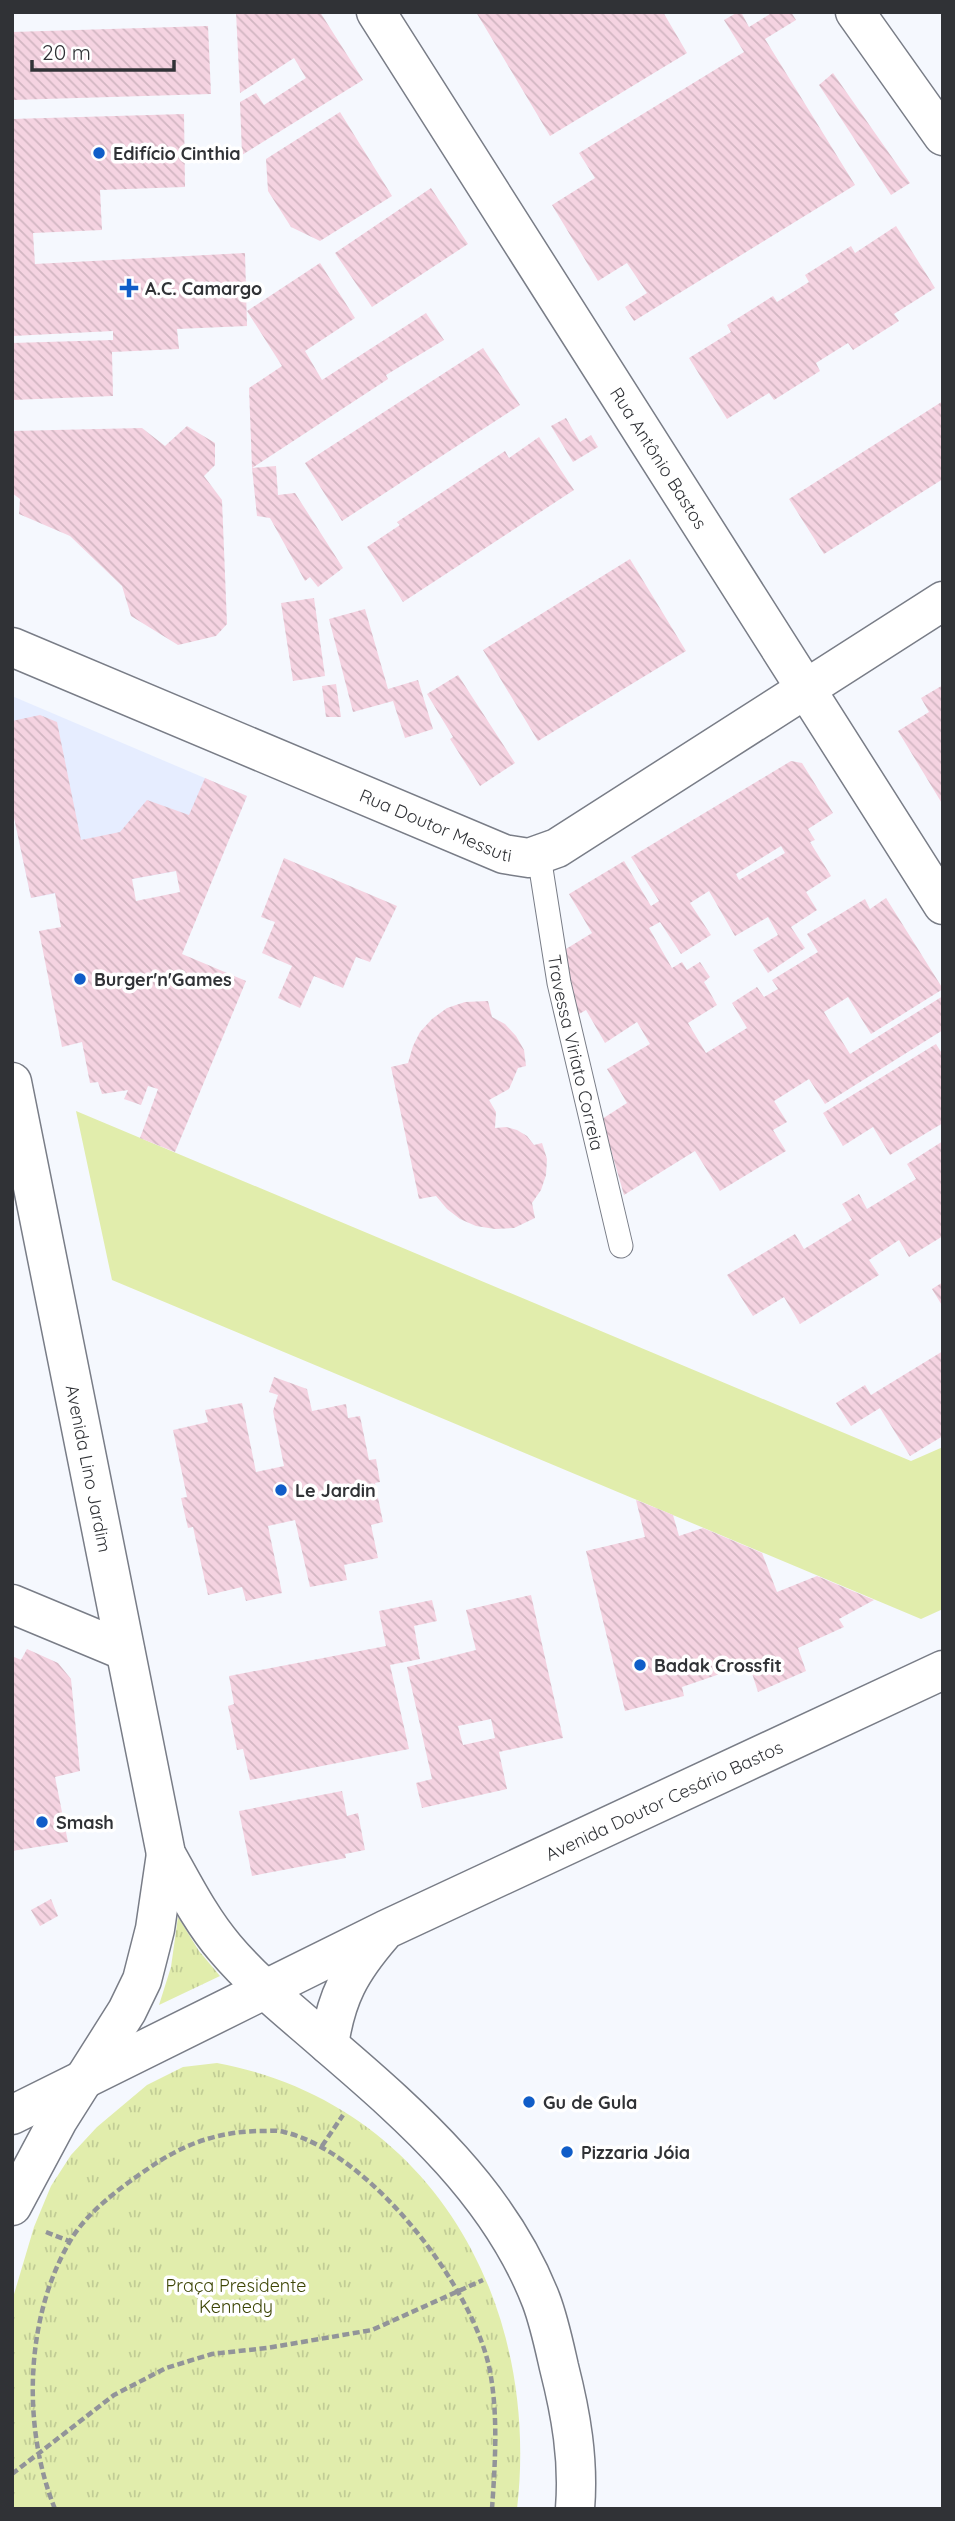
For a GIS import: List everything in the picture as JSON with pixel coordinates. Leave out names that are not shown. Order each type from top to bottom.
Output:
[{"type":"street","name":"Rua Antônio Bastos","points":[[376,12],[943,905]]},
{"type":"street","points":[[855,12],[943,136]]},
{"type":"street","name":"Rua Doutor Messuti","points":[[12,647],[504,854],[529,858],[557,848],[943,601]]},
{"type":"street","name":"Avenida Lino Jardim","points":[[12,1082],[166,1854],[192,1902],[225,1948],[264,1989]]},
{"type":"street","points":[[12,1604],[125,1651]]},
{"type":"street","name":"Avenida Doutor Cesário Bastos","points":[[12,2115],[385,1930],[943,1670]]},
{"type":"street","name":"Avenida Lino Jardim","points":[[88,2075],[127,2011],[142,1980],[155,1930],[166,1854]]},
{"type":"street","name":"Avenida Doutor Cesário Bastos","points":[[329,2045],[340,1994],[363,1956],[385,1930]]},
{"type":"street","points":[[264,1989],[405,2112],[461,2169],[483,2196],[522,2262],[541,2301],[567,2398],[578,2480],[575,2509]]},
{"type":"street","points":[[12,2206],[58,2120],[88,2075]]},
{"type":"lane","name":"Travessa Viriato Correia","points":[[539,856],[559,983],[621,1246]]},
{"type":"path","points":[[55,2509],[40,2454],[33,2407],[33,2349],[48,2287],[69,2241],[104,2201],[174,2151],[217,2134],[283,2131],[322,2146],[390,2203],[436,2255],[459,2291],[477,2330],[491,2375],[495,2417],[492,2509]]},
{"type":"path","points":[[12,2474],[114,2395],[166,2368],[212,2354],[267,2348],[372,2330],[522,2262]]},
{"type":"shaded area","points":[[12,696],[247,796],[219,863],[31,898],[12,808]]},
{"type":"green space","points":[[76,1111],[911,1461],[943,1447],[943,1609],[921,1619],[112,1280]]},
{"type":"green space","points":[[178,1917],[199,1951],[220,1976],[159,2005],[171,1967]]},
{"type":"green space","name":"Praça Presidente Kennedy","points":[[217,2063],[292,2085],[358,2120],[412,2167],[456,2223],[489,2287],[510,2358],[520,2432],[517,2509],[12,2509],[12,2301],[34,2227],[51,2186],[71,2155],[97,2127],[147,2085],[183,2067]]},
{"type":"building","points":[[236,12],[320,12],[363,80],[242,155],[240,102],[256,93],[264,105],[306,78],[294,58],[240,93]]},
{"type":"building","points":[[476,12],[663,12],[687,53],[550,136]]},
{"type":"building","points":[[741,12],[749,27],[773,12],[791,12],[796,20],[765,39],[855,185],[634,321],[625,307],[647,293],[627,263],[598,281],[552,205],[595,178],[579,153],[744,52],[724,20]]},
{"type":"building","points":[[208,26],[211,94],[12,100],[12,32]]},
{"type":"building","points":[[833,73],[910,183],[891,195],[819,85]]},
{"type":"building","points":[[340,112],[392,196],[320,241],[291,227],[268,191],[266,159]]},
{"type":"building","points":[[184,114],[185,187],[100,190],[102,230],[33,233],[35,264],[245,253],[247,326],[177,329],[179,349],[112,352],[113,396],[12,400],[12,343],[113,340],[113,331],[12,336],[12,119]]},
{"type":"building","points":[[431,188],[468,244],[372,307],[335,253]]},
{"type":"building","points":[[896,226],[935,288],[894,314],[899,321],[853,350],[848,343],[816,363],[820,371],[774,400],[769,393],[727,419],[689,358],[731,332],[727,325],[773,296],[777,302],[809,282],[805,275],[851,246],[855,253]]},
{"type":"building","points":[[320,263],[355,318],[305,351],[322,380],[426,313],[444,340],[386,375],[388,379],[252,468],[249,388],[282,366],[247,311]]},
{"type":"building","points":[[483,348],[520,405],[342,521],[305,463]]},
{"type":"building","points":[[943,401],[943,479],[824,554],[789,499]]},
{"type":"building","points":[[566,418],[580,442],[591,435],[598,447],[573,462],[551,426]]},
{"type":"building","points":[[187,426],[215,443],[215,465],[204,476],[222,500],[227,624],[216,636],[178,645],[131,616],[122,586],[70,536],[19,514],[20,499],[12,493],[12,431],[142,428],[165,446]]},
{"type":"building","points":[[539,437],[574,490],[403,602],[367,547],[400,525],[397,522],[505,451],[509,458]]},
{"type":"building","points":[[276,466],[278,495],[295,493],[343,568],[318,587],[310,577],[305,581],[270,518],[257,516],[252,468]]},
{"type":"building","points":[[630,559],[686,651],[538,741],[483,650]]},
{"type":"building","points":[[314,598],[325,676],[293,681],[281,603]]},
{"type":"building","points":[[365,609],[388,689],[418,680],[433,729],[405,738],[393,701],[353,712],[329,619]]},
{"type":"building","points":[[458,675],[515,763],[480,786],[450,739],[453,737],[427,694]]},
{"type":"building","points":[[336,684],[341,717],[326,717],[322,686]]},
{"type":"building","points":[[943,685],[943,805],[898,731],[929,712],[921,698]]},
{"type":"building","points":[[40,715],[57,722],[81,840],[120,832],[147,800],[189,815],[205,778],[247,796],[182,954],[246,981],[175,1152],[140,1138],[158,1089],[148,1086],[141,1105],[124,1099],[128,1090],[102,1094],[98,1082],[90,1083],[82,1042],[62,1047],[39,931],[61,927],[55,893],[31,898],[12,808],[12,721]],"holes":[[[176,871],[180,892],[136,901],[132,879]]]},
{"type":"building","points":[[791,761],[802,763],[833,813],[808,829],[815,840],[810,842],[831,876],[806,892],[817,910],[791,927],[805,948],[768,973],[753,950],[778,935],[768,917],[735,936],[709,891],[690,903],[711,935],[681,954],[660,922],[649,928],[672,968],[682,962],[687,970],[700,962],[710,977],[704,982],[717,1005],[688,1023],[706,1053],[747,1028],[732,1003],[757,987],[764,997],[778,989],[772,980],[818,952],[807,934],[865,899],[870,909],[886,898],[943,989],[871,1034],[848,997],[824,1012],[850,1054],[943,996],[943,1030],[825,1104],[809,1079],[774,1101],[787,1122],[773,1130],[786,1151],[720,1191],[695,1151],[624,1195],[602,1119],[627,1103],[607,1069],[650,1044],[637,1022],[605,1043],[586,1010],[574,1017],[561,952],[592,933],[569,894],[624,861],[651,906],[659,901],[631,857]],"holes":[[[781,846],[785,853],[739,880],[736,874]]]},
{"type":"building","points":[[284,858],[397,906],[370,962],[356,957],[343,988],[314,976],[300,1008],[278,998],[292,966],[262,953],[275,922],[261,917]]},
{"type":"building","points":[[488,1001],[492,1017],[505,1024],[516,1036],[524,1050],[526,1066],[518,1068],[509,1089],[489,1100],[496,1112],[495,1128],[517,1130],[527,1136],[534,1145],[542,1143],[547,1159],[541,1190],[532,1203],[535,1218],[514,1228],[476,1226],[460,1219],[436,1196],[419,1199],[391,1067],[408,1063],[420,1032],[447,1008],[465,1002]]},
{"type":"building","points":[[936,1044],[943,1055],[943,1123],[890,1155],[873,1127],[843,1146],[823,1113]]},
{"type":"building","points":[[943,1141],[943,1236],[909,1257],[899,1240],[869,1260],[879,1275],[800,1324],[784,1297],[753,1316],[727,1275],[795,1234],[804,1249],[852,1220],[842,1204],[859,1194],[867,1209],[916,1179],[907,1164]]},
{"type":"building","points":[[943,1282],[943,1307],[932,1289]]},
{"type":"building","points":[[943,1351],[943,1436],[910,1456],[880,1408],[851,1426],[836,1403],[865,1385],[871,1395]]},
{"type":"building","name":"Le Jardin","points":[[274,1377],[307,1389],[312,1411],[346,1404],[348,1418],[360,1416],[369,1460],[376,1459],[380,1482],[375,1483],[383,1522],[371,1525],[378,1558],[344,1565],[347,1580],[310,1587],[295,1520],[268,1526],[282,1593],[246,1601],[242,1587],[208,1595],[193,1527],[188,1528],[181,1498],[187,1497],[173,1430],[208,1422],[205,1410],[242,1403],[256,1472],[284,1466],[273,1411],[278,1395],[269,1392]]},
{"type":"building","points":[[636,1500],[673,1515],[679,1536],[703,1528],[762,1553],[777,1592],[817,1576],[874,1600],[839,1619],[844,1627],[798,1648],[806,1671],[758,1692],[749,1664],[682,1687],[684,1696],[625,1711],[586,1551],[645,1537]]},
{"type":"building","points":[[531,1595],[563,1738],[499,1752],[507,1789],[422,1808],[416,1783],[432,1779],[407,1667],[476,1650],[466,1610]],"holes":[[[491,1719],[495,1738],[463,1745],[458,1726]]]},
{"type":"building","points":[[432,1600],[437,1621],[414,1626],[420,1659],[390,1665],[409,1749],[250,1780],[243,1749],[237,1750],[228,1706],[234,1704],[229,1676],[386,1646],[379,1611]]},
{"type":"building","points":[[27,1649],[58,1663],[71,1679],[80,1771],[55,1777],[68,1842],[12,1851],[12,1656],[21,1660]]},
{"type":"building","points":[[342,1791],[347,1816],[358,1813],[365,1850],[345,1854],[346,1858],[252,1876],[239,1811]]},
{"type":"building","points":[[51,1899],[58,1916],[40,1926],[31,1910]]},
{"type":"place","name":"Edifício Cinthia","points":[[99,153]]},
{"type":"place","name":"A.C. Camargo","points":[[129,288]]},
{"type":"place","name":"Burger'n'Games","points":[[80,979]]},
{"type":"place","name":"Le Jardin","points":[[281,1490]]},
{"type":"place","name":"Badak Crossfit","points":[[640,1665]]},
{"type":"place","name":"Smash","points":[[42,1822]]},
{"type":"place","name":"Gu de Gula","points":[[529,2102]]},
{"type":"place","name":"Pizzaria Jóia","points":[[567,2152]]}]
